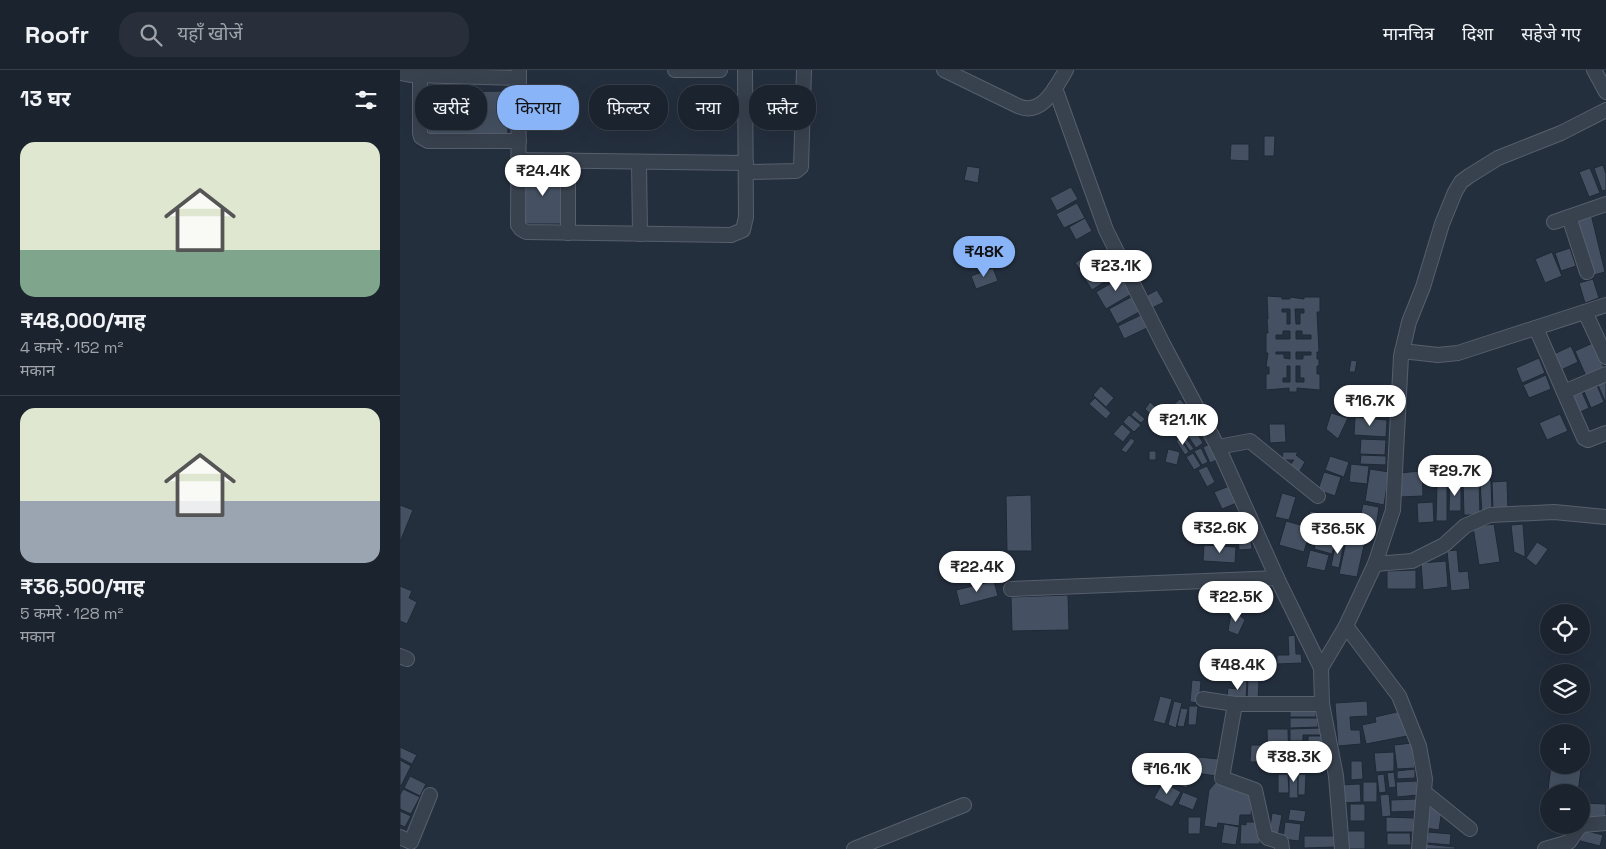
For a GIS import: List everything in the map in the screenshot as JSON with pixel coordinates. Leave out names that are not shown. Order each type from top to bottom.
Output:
[{"type":"street","points":[[675,70],[720,70]]},
{"type":"street","points":[[400,73],[420,76],[519,74],[518,225],[521,230],[526,232],[568,233],[731,235],[743,230],[746,217],[745,70]]},
{"type":"street","points":[[519,160],[639,162],[796,171],[801,166],[804,70]]},
{"type":"street","points":[[944,70],[1024,109],[1039,106],[1060,80]]},
{"type":"street","points":[[1594,70],[1606,92]]},
{"type":"street","points":[[420,76],[420,133],[424,139],[428,141],[519,141]]},
{"type":"street","points":[[1060,80],[1106,230],[1163,344],[1218,447],[1277,578],[1321,668],[1322,704],[1336,776],[1342,849]]},
{"type":"street","points":[[1321,668],[1346,626],[1375,564],[1393,510],[1402,351],[1442,224],[1455,192],[1461,182],[1498,158],[1561,133],[1606,110]]},
{"type":"street","points":[[568,160],[568,233]]},
{"type":"street","points":[[639,162],[640,234]]},
{"type":"street","points":[[1554,222],[1606,204]]},
{"type":"street","points":[[1569,217],[1586,272]]},
{"type":"street","points":[[1402,351],[1450,354],[1606,305]]},
{"type":"street","points":[[1585,312],[1606,357]]},
{"type":"street","points":[[1536,328],[1585,440],[1606,433]]},
{"type":"street","points":[[1564,392],[1606,374]]},
{"type":"street","points":[[1218,447],[1250,441],[1318,496]]},
{"type":"street","points":[[1375,564],[1412,561],[1444,545],[1465,526],[1490,515],[1554,512],[1606,517]]},
{"type":"street","points":[[1010,589],[1277,578]]},
{"type":"street","points":[[1346,626],[1399,696],[1419,746],[1425,779],[1419,849]]},
{"type":"street","points":[[1203,699],[1235,704],[1322,704]]},
{"type":"street","points":[[1235,704],[1222,778],[1255,790],[1265,835],[1281,842],[1282,849]]},
{"type":"street","points":[[1424,792],[1470,828]]},
{"type":"street","points":[[400,837],[411,842],[430,796]]},
{"type":"street","points":[[854,849],[876,844],[964,804]]},
{"type":"street","points":[[1545,849],[1569,845],[1583,825],[1606,823]]},
{"type":"building","points":[[487,91],[497,91],[497,130],[508,130],[508,135],[428,135],[428,130],[487,130]]},
{"type":"building","points":[[1264,136],[1275,136],[1274,156],[1264,156]]},
{"type":"building","points":[[1231,144],[1249,144],[1249,161],[1230,160]]},
{"type":"building","points":[[1603,165],[1606,174],[1606,190],[1602,191],[1594,168]]},
{"type":"building","points":[[967,166],[980,168],[978,183],[964,180]]},
{"type":"building","points":[[1590,168],[1600,193],[1589,197],[1579,172]]},
{"type":"building","points":[[525,169],[563,170],[561,224],[524,224]]},
{"type":"building","points":[[1071,187],[1078,199],[1057,211],[1050,198]]},
{"type":"building","points":[[1077,203],[1085,218],[1064,228],[1056,214]]},
{"type":"building","points":[[1591,214],[1605,272],[1590,276],[1577,218]]},
{"type":"building","points":[[1085,218],[1092,231],[1076,240],[1069,227]]},
{"type":"building","points":[[977,247],[983,256],[969,266],[963,257]]},
{"type":"building","points":[[1570,248],[1576,266],[1561,271],[1555,253]]},
{"type":"building","points":[[1090,252],[1098,263],[1084,274],[1075,263]]},
{"type":"building","points":[[1552,252],[1562,276],[1545,283],[1535,259]]},
{"type":"building","points":[[1112,258],[1121,271],[1092,290],[1083,276]]},
{"type":"building","points":[[993,268],[998,281],[976,289],[971,276]]},
{"type":"building","points":[[1125,275],[1135,292],[1106,309],[1096,292]]},
{"type":"building","points":[[1593,279],[1599,298],[1585,303],[1579,283]]},
{"type":"building","points":[[1157,290],[1164,302],[1152,308],[1146,296]]},
{"type":"building","points":[[1133,296],[1141,311],[1117,324],[1109,309]]},
{"type":"building","points":[[1267,296],[1282,297],[1282,299],[1290,299],[1290,297],[1304,299],[1304,297],[1320,297],[1320,312],[1317,312],[1319,352],[1317,352],[1317,359],[1319,359],[1319,366],[1317,366],[1317,374],[1320,374],[1320,390],[1297,388],[1297,392],[1289,392],[1289,388],[1266,390],[1266,374],[1269,374],[1269,367],[1266,367]],"holes":[[[1282,309],[1290,309],[1290,324],[1287,324],[1287,312],[1282,312]],[[1295,309],[1304,309],[1304,313],[1300,313],[1300,324],[1296,324]],[[1283,331],[1290,331],[1290,339],[1276,339],[1276,335],[1283,335]],[[1296,331],[1302,331],[1302,335],[1311,335],[1311,339],[1296,339]],[[1276,352],[1290,352],[1290,359],[1284,358],[1284,354],[1276,354]],[[1296,352],[1311,352],[1311,355],[1303,355],[1303,359],[1296,359]],[[1287,366],[1290,366],[1290,382],[1283,382],[1283,378],[1287,378]],[[1296,366],[1300,366],[1300,378],[1304,378],[1304,382],[1296,382]]]},
{"type":"building","points":[[1141,315],[1147,328],[1124,339],[1118,326]]},
{"type":"building","points":[[1593,343],[1604,368],[1586,376],[1575,351]]},
{"type":"building","points":[[1571,346],[1578,362],[1559,371],[1552,355]]},
{"type":"building","points":[[1539,358],[1545,373],[1522,383],[1516,368]]},
{"type":"building","points":[[1351,360],[1357,361],[1355,372],[1349,372]]},
{"type":"building","points":[[1546,375],[1551,389],[1529,398],[1523,385]]},
{"type":"building","points":[[1606,379],[1606,401],[1605,401],[1597,383]]},
{"type":"building","points":[[1596,383],[1604,402],[1591,408],[1583,389]]},
{"type":"building","points":[[1101,386],[1114,398],[1106,407],[1093,395]]},
{"type":"building","points":[[1367,389],[1377,390],[1373,411],[1364,410]]},
{"type":"building","points":[[1581,390],[1589,408],[1576,414],[1568,396]]},
{"type":"building","points":[[1378,395],[1387,397],[1384,412],[1375,411]]},
{"type":"building","points":[[1095,398],[1111,413],[1106,419],[1089,404]]},
{"type":"building","points":[[1180,399],[1190,410],[1169,429],[1159,417]]},
{"type":"building","points":[[1150,402],[1162,413],[1156,420],[1145,409]]},
{"type":"building","points":[[1135,410],[1145,419],[1141,423],[1131,415]]},
{"type":"building","points":[[1331,413],[1348,418],[1338,439],[1326,429]]},
{"type":"building","points":[[1560,414],[1568,431],[1547,440],[1539,423]]},
{"type":"building","points":[[1129,415],[1141,425],[1134,432],[1123,422]]},
{"type":"building","points":[[1355,417],[1387,420],[1386,437],[1354,435]]},
{"type":"building","points":[[1122,424],[1131,432],[1123,442],[1113,434]]},
{"type":"building","points":[[1269,424],[1285,424],[1286,442],[1270,443]]},
{"type":"building","points":[[1194,428],[1203,443],[1196,448],[1186,433]]},
{"type":"building","points":[[1184,435],[1194,449],[1190,451],[1180,437]]},
{"type":"building","points":[[1131,438],[1135,441],[1126,453],[1121,450]]},
{"type":"building","points":[[1180,438],[1189,452],[1185,455],[1176,441]]},
{"type":"building","points":[[1361,439],[1386,440],[1385,455],[1360,454]]},
{"type":"building","points":[[1212,443],[1219,459],[1210,463],[1203,447]]},
{"type":"building","points":[[1201,448],[1208,462],[1202,465],[1194,451]]},
{"type":"building","points":[[1168,449],[1180,452],[1177,465],[1165,462]]},
{"type":"building","points":[[1149,451],[1156,451],[1156,460],[1149,460]]},
{"type":"building","points":[[1283,452],[1298,452],[1296,455],[1305,462],[1297,476],[1289,466],[1294,460],[1282,460]]},
{"type":"building","points":[[1193,453],[1201,466],[1194,470],[1186,457]]},
{"type":"building","points":[[1361,455],[1386,456],[1386,465],[1360,464]]},
{"type":"building","points":[[1330,456],[1349,462],[1344,477],[1325,470]]},
{"type":"building","points":[[1351,464],[1369,466],[1367,484],[1349,482]]},
{"type":"building","points":[[1207,466],[1215,482],[1207,487],[1198,470]]},
{"type":"building","points":[[1370,469],[1389,472],[1384,505],[1365,501]]},
{"type":"building","points":[[1422,471],[1423,496],[1399,497],[1398,473]]},
{"type":"building","points":[[1324,472],[1341,477],[1335,496],[1318,490]]},
{"type":"building","points":[[1491,480],[1492,514],[1482,514],[1480,481]]},
{"type":"building","points":[[1463,481],[1479,481],[1480,515],[1464,515]]},
{"type":"building","points":[[1507,481],[1508,510],[1493,510],[1492,482]]},
{"type":"building","points":[[1437,483],[1447,484],[1447,521],[1436,521]]},
{"type":"building","points":[[1450,483],[1461,483],[1461,511],[1449,511]]},
{"type":"building","points":[[1232,485],[1239,502],[1222,509],[1214,492]]},
{"type":"building","points":[[1282,493],[1296,497],[1289,520],[1275,517]]},
{"type":"building","points":[[1031,495],[1032,551],[1007,551],[1006,496]]},
{"type":"building","points":[[1433,502],[1434,522],[1418,523],[1417,503]]},
{"type":"building","points":[[1363,504],[1379,507],[1376,527],[1359,524]]},
{"type":"building","points":[[400,505],[413,510],[400,542]]},
{"type":"building","points":[[1310,511],[1327,515],[1324,529],[1307,524]]},
{"type":"building","points":[[1249,520],[1251,536],[1226,539],[1224,523]]},
{"type":"building","points":[[1286,521],[1311,528],[1304,552],[1279,545]]},
{"type":"building","points":[[1494,524],[1500,562],[1479,565],[1473,527]]},
{"type":"building","points":[[1523,524],[1525,557],[1514,552],[1511,525]]},
{"type":"building","points":[[1317,537],[1335,542],[1332,554],[1314,549]]},
{"type":"building","points":[[1347,537],[1365,541],[1357,577],[1339,574]]},
{"type":"building","points":[[1251,538],[1252,549],[1239,550],[1238,539]]},
{"type":"building","points":[[1336,542],[1344,543],[1339,568],[1331,566]]},
{"type":"building","points":[[1537,542],[1548,549],[1536,566],[1526,558]]},
{"type":"building","points":[[1204,545],[1236,547],[1235,563],[1203,561]]},
{"type":"building","points":[[1310,550],[1329,555],[1325,571],[1306,567]]},
{"type":"building","points":[[1457,550],[1459,572],[1468,571],[1470,589],[1451,591],[1447,551]]},
{"type":"building","points":[[1446,561],[1448,587],[1423,590],[1421,563]]},
{"type":"building","points":[[1416,570],[1416,589],[1387,589],[1387,571]]},
{"type":"building","points":[[994,581],[998,596],[960,606],[956,590]]},
{"type":"building","points":[[1259,581],[1270,595],[1254,607],[1243,594]]},
{"type":"building","points":[[400,586],[412,591],[409,598],[417,602],[407,624],[400,621]]},
{"type":"building","points":[[1220,587],[1227,602],[1219,605],[1213,590]]},
{"type":"building","points":[[1212,593],[1217,603],[1209,607],[1204,597]]},
{"type":"building","points":[[1068,595],[1069,630],[1012,631],[1011,597]]},
{"type":"building","points":[[1234,610],[1245,620],[1238,635],[1228,631],[1231,613]]},
{"type":"building","points":[[1295,635],[1296,654],[1301,654],[1302,663],[1277,664],[1277,655],[1289,655],[1288,636]]},
{"type":"building","points":[[1262,653],[1274,653],[1275,662],[1263,662]]},
{"type":"building","points":[[1248,679],[1259,680],[1258,701],[1247,700]]},
{"type":"building","points":[[1192,680],[1201,681],[1199,703],[1190,702]]},
{"type":"building","points":[[1240,680],[1247,681],[1246,699],[1227,698],[1228,688],[1239,689]]},
{"type":"building","points":[[1160,696],[1172,699],[1165,724],[1153,721]]},
{"type":"building","points":[[1174,701],[1182,703],[1176,728],[1168,725]]},
{"type":"building","points":[[1367,701],[1368,716],[1350,717],[1351,730],[1360,730],[1361,744],[1338,746],[1335,703]]},
{"type":"building","points":[[1189,706],[1198,706],[1196,725],[1188,725]]},
{"type":"building","points":[[1181,708],[1188,709],[1184,727],[1177,726]]},
{"type":"building","points":[[1290,708],[1316,708],[1316,717],[1290,717]]},
{"type":"building","points":[[1401,711],[1407,736],[1366,744],[1362,725],[1376,722],[1375,717]]},
{"type":"building","points":[[1290,718],[1318,718],[1318,727],[1290,728]]},
{"type":"building","points":[[1322,728],[1322,735],[1303,735],[1303,741],[1290,741],[1290,729]]},
{"type":"building","points":[[1267,729],[1288,729],[1289,764],[1268,764]]},
{"type":"building","points":[[1308,736],[1324,736],[1324,745],[1308,745]]},
{"type":"building","points":[[1412,743],[1415,768],[1397,769],[1394,745]]},
{"type":"building","points":[[1251,745],[1261,745],[1260,762],[1250,762]]},
{"type":"building","points":[[400,747],[417,755],[412,764],[400,758]]},
{"type":"building","points":[[1308,747],[1325,747],[1325,755],[1308,755]]},
{"type":"building","points":[[1394,752],[1394,771],[1376,772],[1374,753]]},
{"type":"building","points":[[1198,757],[1219,759],[1216,776],[1196,773]]},
{"type":"building","points":[[400,760],[411,766],[401,786],[400,785]]},
{"type":"building","points":[[1351,761],[1362,761],[1363,779],[1351,780]]},
{"type":"building","points":[[1289,768],[1298,768],[1298,798],[1289,798]]},
{"type":"building","points":[[1415,769],[1415,778],[1397,779],[1397,771]]},
{"type":"building","points":[[1170,771],[1190,777],[1187,788],[1167,782]]},
{"type":"building","points":[[1394,772],[1396,787],[1389,788],[1387,773]]},
{"type":"building","points":[[1278,774],[1288,774],[1289,793],[1278,793]]},
{"type":"building","points":[[1298,774],[1306,774],[1305,795],[1298,795]]},
{"type":"building","points":[[1384,774],[1386,792],[1379,793],[1377,775]]},
{"type":"building","points":[[1550,774],[1580,774],[1579,784],[1549,784]]},
{"type":"building","points":[[410,776],[426,784],[420,796],[404,788]]},
{"type":"building","points":[[1417,781],[1418,795],[1397,797],[1396,782]]},
{"type":"building","points":[[1163,782],[1181,792],[1172,807],[1154,798]]},
{"type":"building","points":[[1216,782],[1254,791],[1251,815],[1240,815],[1239,826],[1218,823],[1217,828],[1204,826],[1209,790]]},
{"type":"building","points":[[1363,782],[1377,782],[1377,802],[1363,802]]},
{"type":"building","points":[[1360,784],[1361,802],[1339,803],[1339,785]]},
{"type":"building","points":[[403,789],[420,797],[411,814],[400,809],[400,795]]},
{"type":"building","points":[[1183,792],[1198,798],[1193,810],[1178,804]]},
{"type":"building","points":[[1389,794],[1391,816],[1382,817],[1380,795]]},
{"type":"building","points":[[1417,799],[1417,811],[1391,812],[1391,800]]},
{"type":"building","points":[[1590,803],[1606,804],[1606,819],[1590,818]]},
{"type":"building","points":[[1350,804],[1365,804],[1365,821],[1350,821]]},
{"type":"building","points":[[1428,807],[1442,809],[1439,830],[1425,828]]},
{"type":"building","points":[[1290,809],[1306,811],[1304,822],[1288,820]]},
{"type":"building","points":[[400,811],[411,816],[405,827],[400,825]]},
{"type":"building","points":[[1272,813],[1282,815],[1278,836],[1269,834]]},
{"type":"building","points":[[1188,817],[1201,817],[1200,834],[1188,834]]},
{"type":"building","points":[[1386,817],[1414,818],[1414,832],[1386,832]]},
{"type":"building","points":[[1246,822],[1260,822],[1262,839],[1260,839],[1260,844],[1240,844],[1241,824],[1246,825]]},
{"type":"building","points":[[1285,822],[1301,824],[1299,841],[1283,839]]},
{"type":"building","points":[[1224,824],[1239,827],[1236,845],[1221,843]]},
{"type":"building","points":[[1348,831],[1365,831],[1365,849],[1348,849]]},
{"type":"building","points":[[1428,832],[1451,834],[1450,845],[1427,843]]},
{"type":"building","points":[[1590,832],[1603,835],[1600,846],[1580,841],[1582,834],[1590,834]]},
{"type":"building","points":[[1387,833],[1410,833],[1411,845],[1387,845]]},
{"type":"building","points":[[1304,836],[1335,836],[1335,847],[1304,848]]},
{"type":"building","points":[[1425,844],[1455,847],[1455,849],[1424,849]]}]
